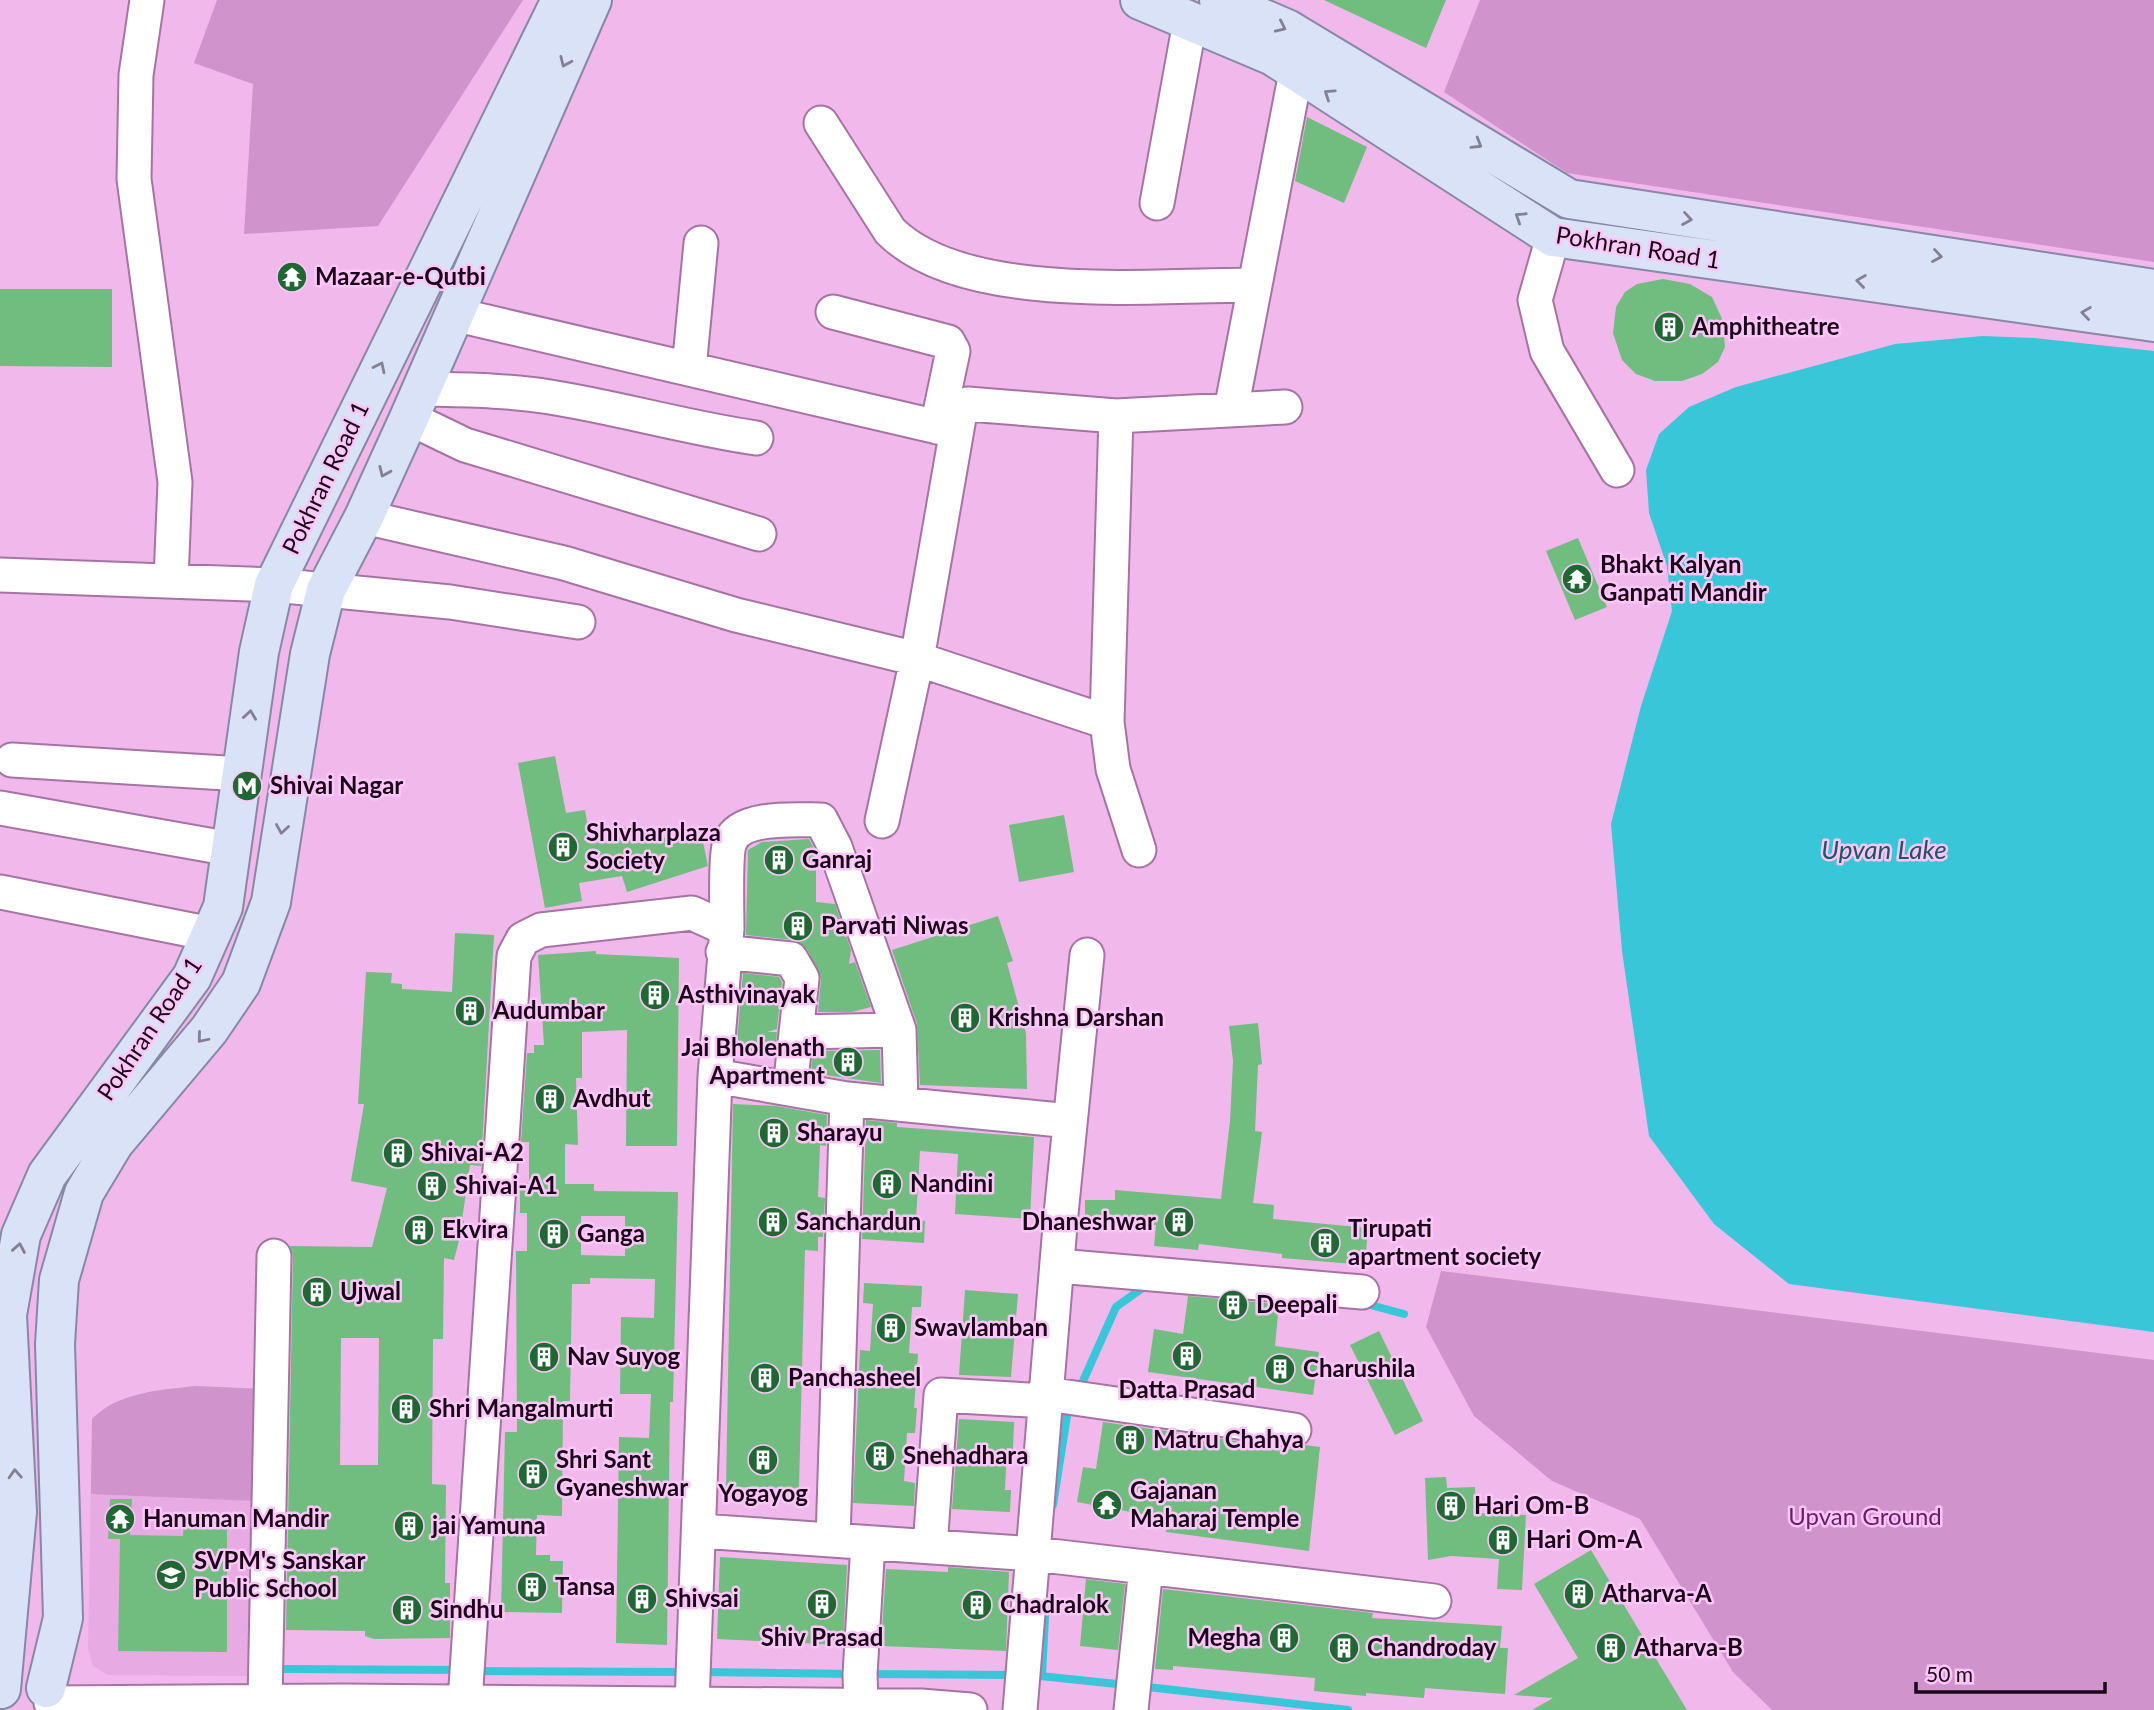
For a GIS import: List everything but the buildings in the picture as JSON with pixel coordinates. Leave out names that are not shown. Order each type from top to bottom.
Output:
[{"type":"main road","name":"Pokhran Road 1","points":[[1,1690],[17,1512],[7,1315],[21,1235],[47,1175],[192,977],[223,907],[259,652],[274,585],[561,0]]},
{"type":"main road","name":"Pokhran Road 1","points":[[49,1700],[62,1618],[55,1344],[59,1280],[84,1193],[114,1143],[209,1030],[242,984],[271,902],[310,654],[326,590],[364,517],[592,0]]},
{"type":"main road","name":"Pokhran Road 1","points":[[1140,0],[1287,29],[1569,199],[2154,289]]},
{"type":"main road","name":"Pokhran Road 1","points":[[1204,11],[1553,237],[2154,322]]},
{"type":"main road","points":[[1553,237],[1569,199]]},
{"type":"main road","points":[[17,1512],[60,1511]]},
{"type":"main road","points":[[1,1690],[12,1678],[28,1676],[49,1700]]},
{"type":"street","points":[[147,0],[136,75],[134,179],[176,482],[170,580]]},
{"type":"street","points":[[1157,203],[1204,11]]},
{"type":"street","points":[[1231,410],[1296,72]]},
{"type":"street","points":[[821,123],[890,231],[902,244],[936,261],[993,277],[1051,286],[1255,285]]},
{"type":"street","points":[[1553,237],[1535,299],[1547,351],[1618,470]]},
{"type":"street","points":[[689,369],[701,243]]},
{"type":"street","points":[[833,312],[948,342],[953,351],[946,429],[917,659],[883,821]]},
{"type":"street","points":[[453,314],[946,429]]},
{"type":"street","points":[[415,403],[496,390],[550,397],[756,438]]},
{"type":"street","points":[[415,403],[465,445],[759,534]]},
{"type":"street","points":[[946,429],[968,404],[1116,416],[1285,407]]},
{"type":"street","points":[[1116,416],[1107,722],[1113,769],[1139,850]]},
{"type":"street","points":[[364,517],[564,563],[736,615],[917,659],[1107,722]]},
{"type":"street","points":[[0,575],[274,585],[450,602],[578,622]]},
{"type":"street","points":[[12,760],[242,774]]},
{"type":"street","points":[[0,808],[231,849]]},
{"type":"street","points":[[692,1704],[715,1076],[730,841],[741,829],[768,820],[821,820],[835,847],[899,1030],[901,1103]]},
{"type":"street","points":[[0,892],[211,934]]},
{"type":"street","points":[[465,1702],[514,956],[523,939],[541,930],[692,914],[725,941],[791,959],[802,978],[790,1089]]},
{"type":"street","points":[[1020,1710],[1070,1121],[1087,955]]},
{"type":"street","points":[[796,1032],[899,1030]]},
{"type":"street","points":[[715,1076],[847,1099],[1070,1121]]},
{"type":"street","points":[[833,1540],[847,1099]]},
{"type":"street","points":[[265,1702],[274,1256]]},
{"type":"street","points":[[1058,1266],[1362,1292]]},
{"type":"street","points":[[930,1547],[942,1395],[1047,1397],[1294,1430]]},
{"type":"street","points":[[700,1531],[1034,1554],[1434,1601]]},
{"type":"street","points":[[861,1706],[860,1674],[868,1543]]},
{"type":"street","points":[[1131,1710],[1146,1567]]},
{"type":"street","points":[[49,1700],[265,1702],[343,1706],[465,1702],[692,1704],[970,1710]]},
{"type":"shaded area","name":"SVPM's Sanskar Public School","points":[[196,1386],[259,1389],[250,1676],[108,1675],[93,1666],[88,1649],[92,1419],[113,1403],[153,1391]]},
{"type":"green space","points":[[217,0],[523,0],[378,226],[244,234],[253,84],[194,63]]},
{"type":"green space","points":[[1480,0],[2154,0],[2154,262],[1567,173],[1444,92]]},
{"type":"green space","name":"Upvan Ground","points":[[1441,1271],[2154,1360],[2154,1710],[1772,1710],[1733,1672],[1640,1519],[1552,1481],[1474,1416],[1426,1327]]},
{"type":"green space","points":[[196,1386],[259,1389],[255,1501],[91,1494],[92,1419],[102,1410],[127,1398]]},
{"type":"water","name":"Upvan Lake","points":[[1983,336],[2034,338],[2154,351],[2154,1332],[1789,1284],[1714,1224],[1649,1136],[1622,951],[1611,824],[1641,706],[1672,611],[1667,566],[1649,513],[1646,470],[1659,434],[1689,407],[1736,387],[1895,344]]},
{"type":"waterway","points":[[1079,1390],[1116,1307],[1148,1284]]},
{"type":"waterway","points":[[1363,1303],[1404,1314]]},
{"type":"waterway","points":[[1053,1505],[1067,1416],[1072,1405]]},
{"type":"waterway","points":[[1042,1675],[1046,1598]]},
{"type":"waterway","points":[[281,1669],[458,1670]]},
{"type":"waterway","points":[[475,1671],[686,1672]]},
{"type":"waterway","points":[[699,1672],[854,1674]]},
{"type":"waterway","points":[[867,1674],[1015,1675]]},
{"type":"waterway","points":[[1031,1675],[1126,1685]]},
{"type":"waterway","points":[[1139,1686],[1348,1710]]},
{"type":"place","name":"Mazaar-e-Qutbi","points":[[292,277]]},
{"type":"place","name":"Amphitheatre","points":[[1669,327]]},
{"type":"place","name":"Bhakt Kalyan Ganpati Mandir","points":[[1577,579]]},
{"type":"place","name":"Shivai Nagar","points":[[247,786]]},
{"type":"place","name":"Shivharplaza Society","points":[[563,847]]},
{"type":"place","name":"Ganraj","points":[[779,860]]},
{"type":"place","name":"Parvati Niwas","points":[[798,926]]},
{"type":"place","name":"Asthivinayak","points":[[655,995]]},
{"type":"place","name":"Audumbar","points":[[470,1011]]},
{"type":"place","name":"Krishna Darshan","points":[[965,1018]]},
{"type":"place","name":"Jai Bholenath Apartment","points":[[848,1062]]},
{"type":"place","name":"Avdhut","points":[[550,1099]]},
{"type":"place","name":"Sharayu","points":[[774,1133]]},
{"type":"place","name":"Shivai-A2","points":[[398,1153]]},
{"type":"place","name":"Nandini","points":[[887,1184]]},
{"type":"place","name":"Shivai-A1","points":[[432,1186]]},
{"type":"place","name":"Sanchardun","points":[[773,1222]]},
{"type":"place","name":"Dhaneshwar","points":[[1179,1222]]},
{"type":"place","name":"Ekvira","points":[[419,1230]]},
{"type":"place","name":"Ganga","points":[[554,1234]]},
{"type":"place","name":"Tirupati apartment society","points":[[1325,1243]]},
{"type":"place","name":"Ujwal","points":[[317,1292]]},
{"type":"place","name":"Deepali","points":[[1233,1305]]},
{"type":"place","name":"Swavlamban","points":[[891,1328]]},
{"type":"place","name":"Datta Prasad","points":[[1187,1356]]},
{"type":"place","name":"Nav Suyog","points":[[544,1357]]},
{"type":"place","name":"Charushila","points":[[1280,1369]]},
{"type":"place","name":"Panchasheel","points":[[765,1378]]},
{"type":"place","name":"Shri Mangalmurti","points":[[406,1409]]},
{"type":"place","name":"Matru Chahya","points":[[1130,1440]]},
{"type":"place","name":"Snehadhara","points":[[880,1456]]},
{"type":"place","name":"Yogayog","points":[[763,1460]]},
{"type":"place","name":"Shri Sant Gyaneshwar","points":[[533,1474]]},
{"type":"place","name":"Gajanan Maharaj Temple","points":[[1107,1505]]},
{"type":"place","name":"Hari Om-B","points":[[1451,1506]]},
{"type":"place","name":"Hanuman Mandir","points":[[120,1519]]},
{"type":"place","name":"jai Yamuna","points":[[409,1526]]},
{"type":"place","name":"Hari Om-A","points":[[1503,1540]]},
{"type":"place","name":"SVPM's Sanskar Public School","points":[[171,1575]]},
{"type":"place","name":"Tansa","points":[[532,1587]]},
{"type":"place","name":"Atharva-A","points":[[1579,1594]]},
{"type":"place","name":"Shivsai","points":[[642,1599]]},
{"type":"place","name":"Shiv Prasad","points":[[822,1604]]},
{"type":"place","name":"Chadralok","points":[[977,1605]]},
{"type":"place","name":"Sindhu","points":[[407,1610]]},
{"type":"place","name":"Megha","points":[[1284,1638]]},
{"type":"place","name":"Chandroday","points":[[1344,1648]]},
{"type":"place","name":"Atharva-B","points":[[1611,1648]]}]
